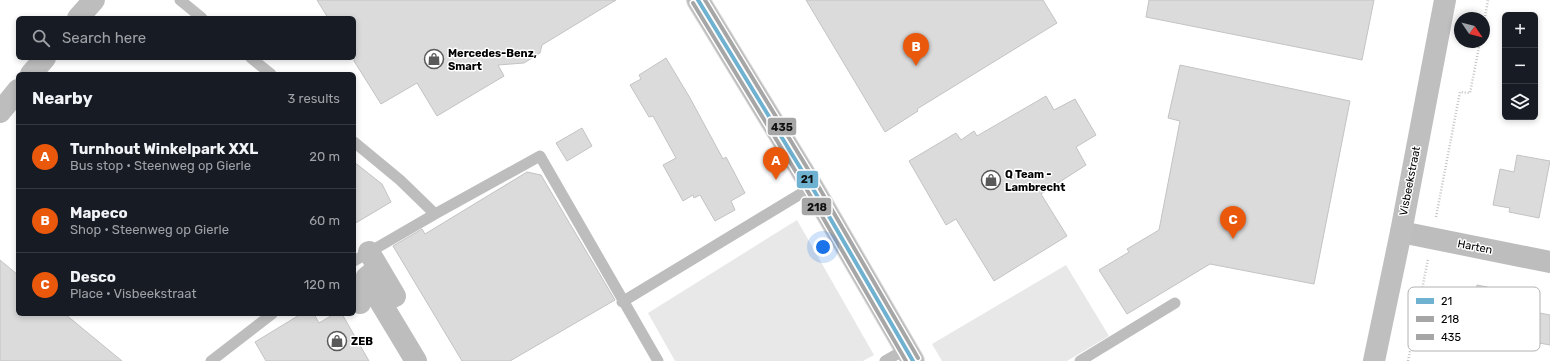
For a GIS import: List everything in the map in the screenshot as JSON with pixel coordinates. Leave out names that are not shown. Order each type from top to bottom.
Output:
[{"type":"street","points":[[80,16],[94,0]]},
{"type":"street","points":[[698,0],[812,187],[909,355]]},
{"type":"street","name":"Visbeekstraat","points":[[1374,361],[1445,0]]},
{"type":"street","points":[[33,72],[43,60]]},
{"type":"street","points":[[0,112],[16,92]]},
{"type":"street","name":"Harten","points":[[1400,232],[1550,262]]},
{"type":"street","points":[[367,253],[402,284],[391,319]]},
{"type":"street","points":[[367,253],[395,296],[389,299],[372,273],[366,278],[416,361]]},
{"type":"street","points":[[361,303],[391,319]]},
{"type":"lane","points":[[180,0],[200,16]]},
{"type":"lane","points":[[254,60],[268,72]]},
{"type":"lane","points":[[356,144],[400,180],[434,214]]},
{"type":"lane","points":[[367,253],[434,214],[540,156],[622,302],[658,361]]},
{"type":"lane","points":[[622,302],[812,187]]},
{"type":"lane","points":[[1080,361],[1175,303]]},
{"type":"lane","points":[[211,361],[269,316]]},
{"type":"lane","points":[[885,361],[909,355]]},
{"type":"path","points":[[1486,12],[1488,0]]},
{"type":"path","points":[[1422,287],[1460,92],[1470,93],[1479,48]]},
{"type":"path","points":[[1408,361],[1410,351]]},
{"type":"shaded area","points":[[797,220],[874,355],[863,361],[675,361],[648,313]]},
{"type":"shaded area","points":[[1066,265],[1109,336],[1067,361],[942,361],[932,344]]},
{"type":"building","name":"Mercedes-Benz, Smart","points":[[317,0],[616,0],[542,45],[540,53],[524,63],[498,65],[504,76],[437,116],[417,83],[381,104],[354,61],[356,60],[356,16],[327,16]]},
{"type":"building","points":[[806,0],[1043,0],[1057,23],[917,109],[918,111],[885,132]]},
{"type":"building","points":[[1149,0],[1374,0],[1362,60],[1146,17]]},
{"type":"building","points":[[666,58],[690,98],[723,159],[726,157],[745,193],[731,201],[735,210],[715,221],[700,195],[694,198],[693,195],[683,201],[663,165],[676,158],[653,116],[649,117],[630,85],[641,79],[639,75]]},
{"type":"building","points":[[1180,65],[1350,101],[1314,284],[1210,264],[1127,314],[1099,270],[1129,252],[1127,249],[1159,230],[1180,121],[1168,118]]},
{"type":"building","name":"Q Team - Lambrecht","points":[[1046,96],[1054,110],[1075,99],[1096,135],[1076,147],[1086,165],[1041,194],[1067,236],[994,281],[956,219],[946,225],[909,161],[956,133],[961,140],[974,131],[977,136]]},
{"type":"building","points":[[582,128],[592,146],[567,161],[556,143]]},
{"type":"building","points":[[1517,155],[1550,161],[1539,218],[1509,212],[1510,208],[1493,205],[1500,169],[1514,172]]},
{"type":"building","points":[[356,164],[382,184],[391,202],[356,223]]},
{"type":"building","points":[[527,172],[541,175],[615,300],[510,361],[462,361],[393,246],[422,229],[425,234]]},
{"type":"building","points":[[0,260],[16,273],[16,316],[67,316],[122,361],[0,361]]},
{"type":"building","points":[[1477,285],[1487,287],[1477,287]]},
{"type":"building","points":[[1540,313],[1550,315],[1550,345],[1540,343]]},
{"type":"building","points":[[298,316],[315,316],[319,323],[331,316],[343,316],[369,361],[266,361],[255,342]]},
{"type":"transit line","name":"21","points":[[698,0],[812,187],[913,361]]},
{"type":"transit line","name":"435","points":[[705,0],[817,184],[918,358]]},
{"type":"transit line","name":"218","points":[[693,3],[807,190],[906,361]]},
{"type":"place","name":"Mercedes-Benz, Smart","points":[[434,59]]},
{"type":"place","name":"Mapeco","points":[[916,66]]},
{"type":"place","name":"Turnhout Winkelpark XXL","points":[[776,180]]},
{"type":"place","name":"Q Team - Lambrecht","points":[[991,180]]},
{"type":"place","name":"Desco","points":[[1233,239]]},
{"type":"place","name":"ZEB","points":[[337,341]]}]
